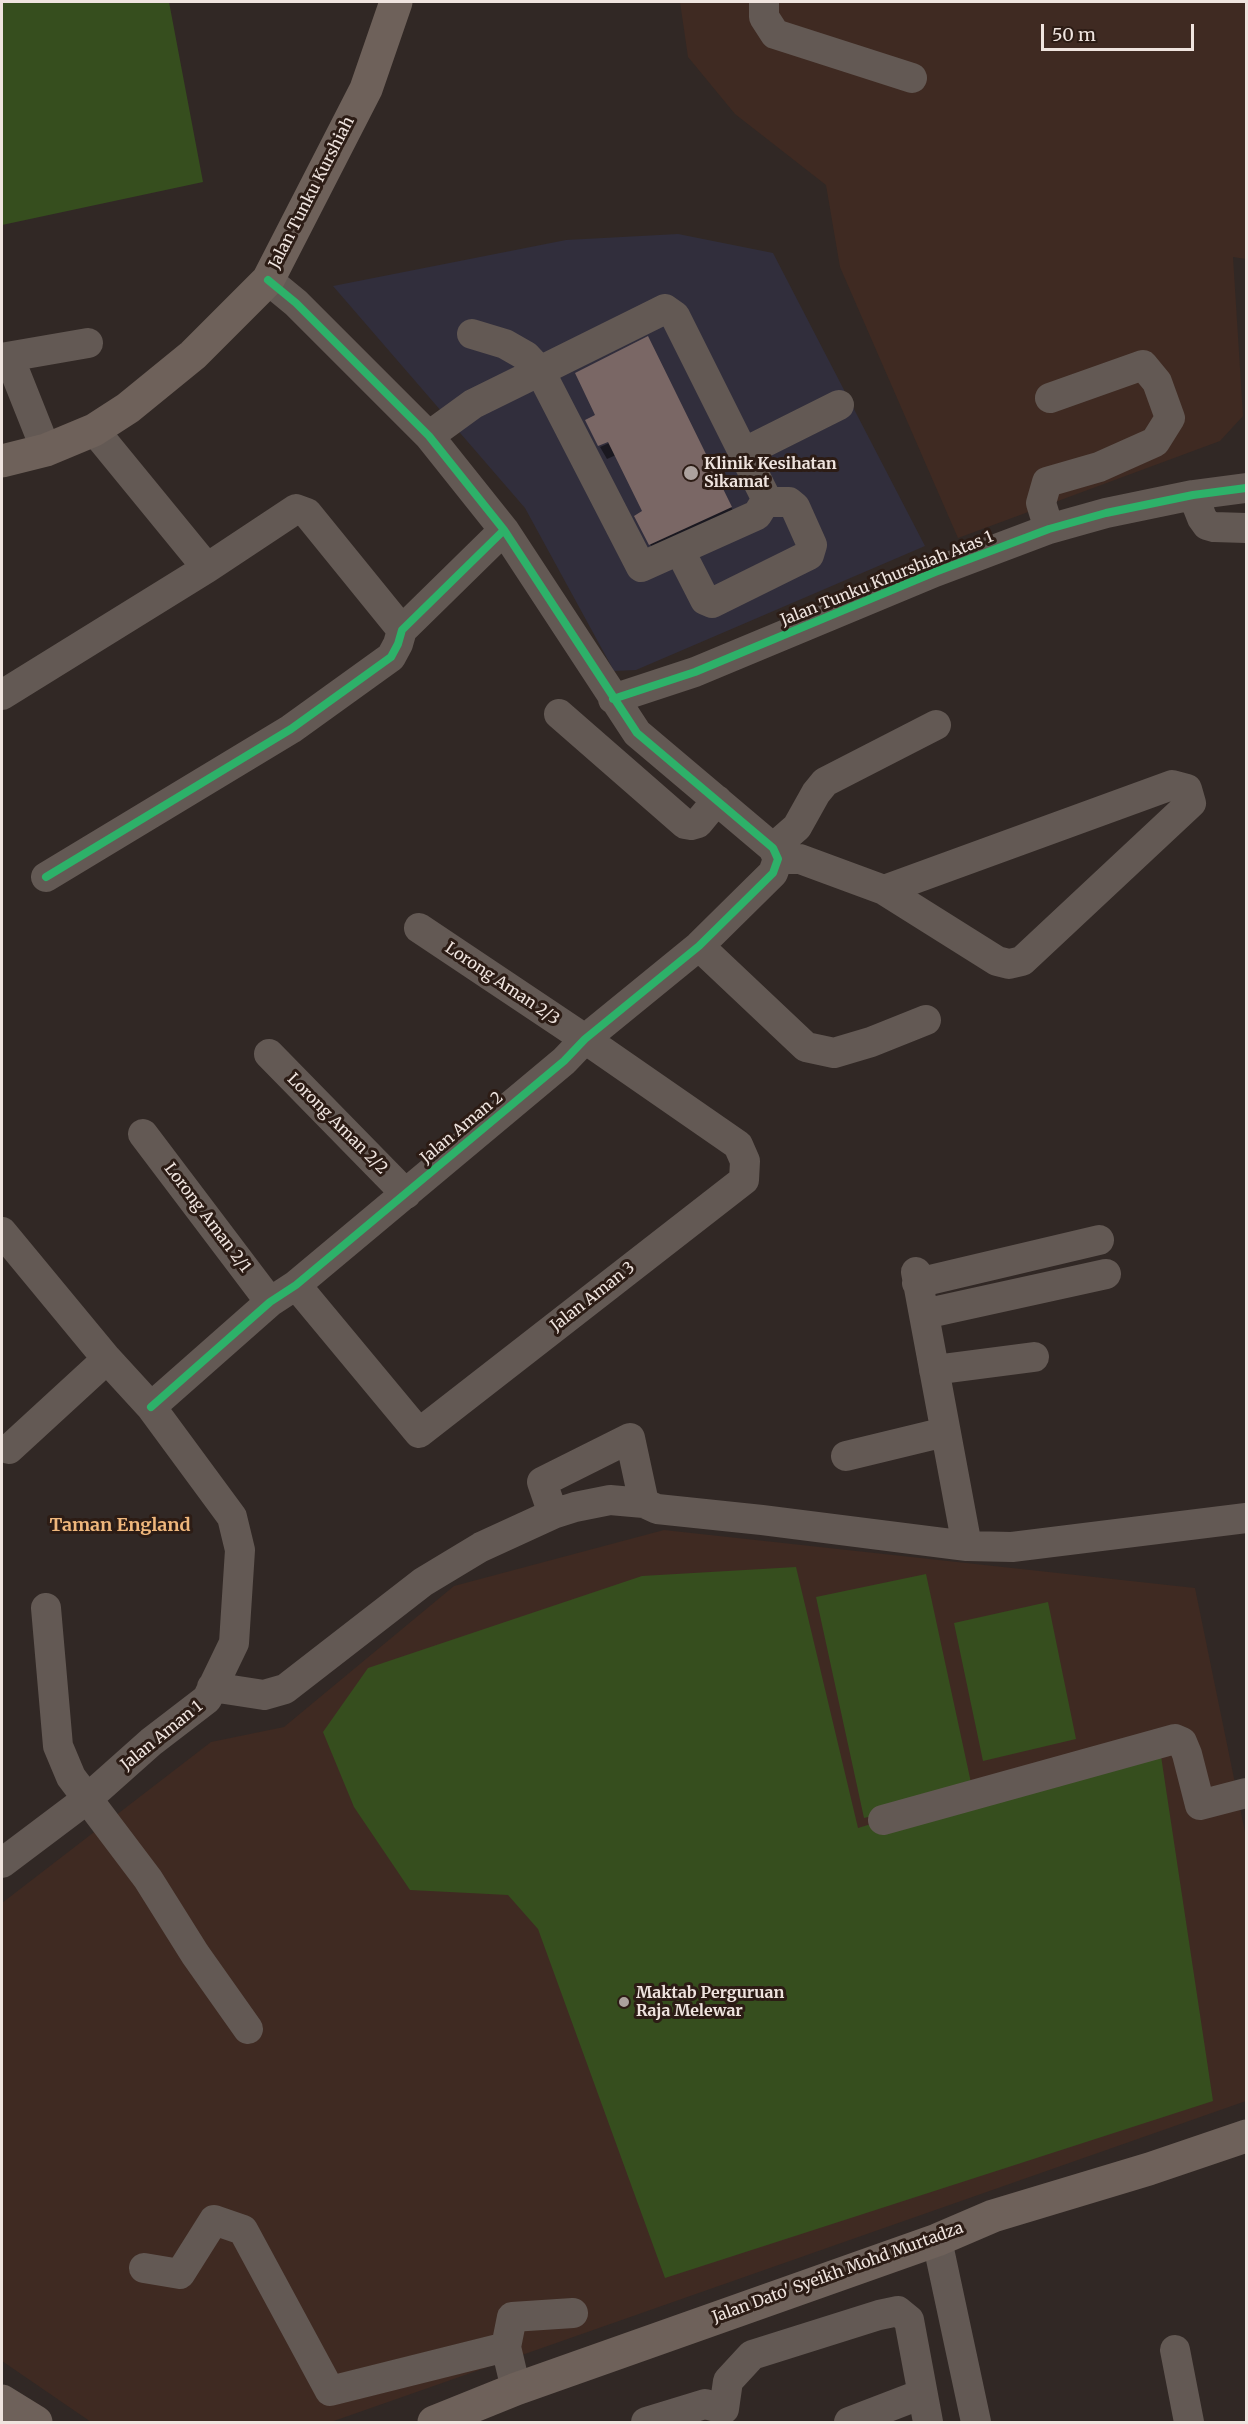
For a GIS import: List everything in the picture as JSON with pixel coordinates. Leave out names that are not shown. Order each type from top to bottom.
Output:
[{"type":"main road","name":"Jalan Tunku Kurshiah","points":[[2,460],[46,450],[94,430],[128,408],[194,355],[268,279],[366,89],[396,2]]},
{"type":"main road","name":"Jalan Dato' Syeikh Mohd Murtadza","points":[[434,2422],[516,2389],[937,2240],[993,2216],[1246,2136]]},
{"type":"main road","points":[[2,2401],[36,2422]]},
{"type":"street","points":[[764,2],[764,17],[776,34],[912,78]]},
{"type":"street","points":[[268,279],[296,303],[429,436],[504,530],[637,733],[717,800],[775,854],[800,859],[884,890],[997,961],[1010,964],[1022,961],[1191,803],[1187,789],[1172,785],[884,890]]},
{"type":"street","points":[[429,436],[473,404],[540,371],[659,310],[671,311],[764,494],[765,502],[757,515],[641,567],[540,371],[526,356],[505,344],[472,334]]},
{"type":"street","points":[[46,450],[5,358],[88,343]]},
{"type":"street","points":[[1049,529],[1041,503],[1047,482],[1099,467],[1155,442],[1170,418],[1157,382],[1143,365],[1050,398]]},
{"type":"street","points":[[743,453],[839,405]]},
{"type":"street","points":[[94,430],[207,568]]},
{"type":"street","name":"Jalan Tunku Khurshiah Atas 1","points":[[613,699],[695,672],[935,572],[1049,529],[1106,513],[1193,495],[1246,488]]},
{"type":"street","points":[[1193,495],[1207,525],[1246,528]]},
{"type":"street","points":[[680,550],[705,600],[712,603],[809,555],[812,545],[795,507],[789,502],[765,502]]},
{"type":"street","points":[[2,695],[207,568],[296,509],[307,513],[402,630]]},
{"type":"street","points":[[46,877],[291,729],[391,657],[402,630],[504,530]]},
{"type":"street","points":[[559,714],[685,824],[698,823],[717,800]]},
{"type":"street","name":"Jalan Aman 2","points":[[151,1407],[270,1302],[296,1286],[564,1061],[585,1039],[699,946],[773,873],[775,854],[798,827],[816,793],[825,782],[936,725]]},
{"type":"street","name":"Lorong Aman 2/3","points":[[419,928],[585,1039]]},
{"type":"street","points":[[699,946],[806,1047],[834,1053],[926,1020]]},
{"type":"street","name":"Jalan Aman 3","points":[[296,1286],[419,1433],[744,1180],[745,1161],[738,1145],[585,1039]]},
{"type":"street","name":"Lorong Aman 2/2","points":[[269,1054],[405,1194]]},
{"type":"street","name":"Lorong Aman 2/1","points":[[143,1134],[270,1302]]},
{"type":"street","name":"Jalan Aman 1","points":[[2,1232],[107,1359],[151,1407],[232,1517],[240,1550],[234,1643],[207,1699],[151,1742],[87,1799],[2,1863]]},
{"type":"street","points":[[967,1546],[916,1277],[1099,1240]]},
{"type":"street","points":[[924,1314],[1106,1274]]},
{"type":"street","points":[[934,1370],[1034,1357]]},
{"type":"street","points":[[9,1449],[107,1359]]},
{"type":"street","points":[[846,1456],[945,1432]]},
{"type":"street","points":[[553,1514],[542,1482],[630,1438],[644,1503]]},
{"type":"street","points":[[212,1687],[264,1695],[285,1689],[423,1582],[481,1546],[575,1506],[610,1500],[644,1503],[657,1509],[967,1546],[1012,1547],[1246,1518]]},
{"type":"street","points":[[46,1608],[58,1746],[71,1777],[148,1879],[195,1954],[248,2029]]},
{"type":"street","points":[[883,1820],[1174,1739],[1182,1742],[1187,1754],[1200,1805],[1246,1793]]},
{"type":"street","points":[[144,2268],[180,2274],[214,2220],[243,2230],[330,2391],[506,2347]]},
{"type":"street","points":[[937,2240],[976,2422]]},
{"type":"street","points":[[646,2422],[705,2404],[730,2416],[728,2381],[752,2355],[898,2311],[909,2320],[925,2408],[849,2422]]},
{"type":"street","points":[[516,2389],[506,2347],[512,2317],[573,2313]]},
{"type":"street","points":[[1175,2350],[1189,2422]]},
{"type":"shaded area","points":[[680,2],[1246,2],[1246,259],[1233,257],[1243,416],[1220,441],[958,538],[840,267],[826,185],[735,114],[688,57]]},
{"type":"shaded area","name":"Klinik Kesihatan Sikamat","points":[[678,234],[773,253],[925,546],[636,670],[614,671],[525,508],[333,286],[566,240]]},
{"type":"shaded area","name":"Maktab Perguruan Raja Melewar","points":[[664,1530],[1195,1588],[1246,1837],[1246,2101],[331,2422],[91,2422],[2,2361],[2,1903],[211,1742],[284,1727],[454,1586]]},
{"type":"green space","points":[[2,2],[169,2],[203,182],[2,225]]},
{"type":"green space","points":[[796,1567],[858,1828],[1158,1736],[1213,2101],[665,2278],[538,1929],[508,1895],[410,1890],[354,1807],[323,1732],[368,1668],[642,1576]]},
{"type":"green space","points":[[926,1574],[973,1792],[864,1818],[816,1597]]},
{"type":"green space","points":[[1048,1602],[1076,1739],[983,1761],[954,1623]]},
{"type":"building","points":[[648,336],[732,507],[649,545],[634,516],[642,511],[608,442],[598,446],[585,420],[595,415],[575,373]]},
{"type":"cycle path","points":[[151,1407],[270,1302],[296,1285],[564,1061],[585,1039],[699,946],[773,873],[778,859],[773,848],[637,733],[504,530],[429,436],[296,303],[268,280]]},
{"type":"cycle path","points":[[613,699],[695,672],[935,572],[1049,529],[1106,513],[1193,495],[1246,488]]},
{"type":"cycle path","points":[[46,877],[291,729],[391,657],[402,630],[504,530]]},
{"type":"place","name":"Klinik Kesihatan Sikamat","points":[[691,473]]},
{"type":"place","name":"Maktab Perguruan Raja Melewar","points":[[624,2002]]},
{"type":"district","name":"Taman England","points":[[120,1526]]}]
